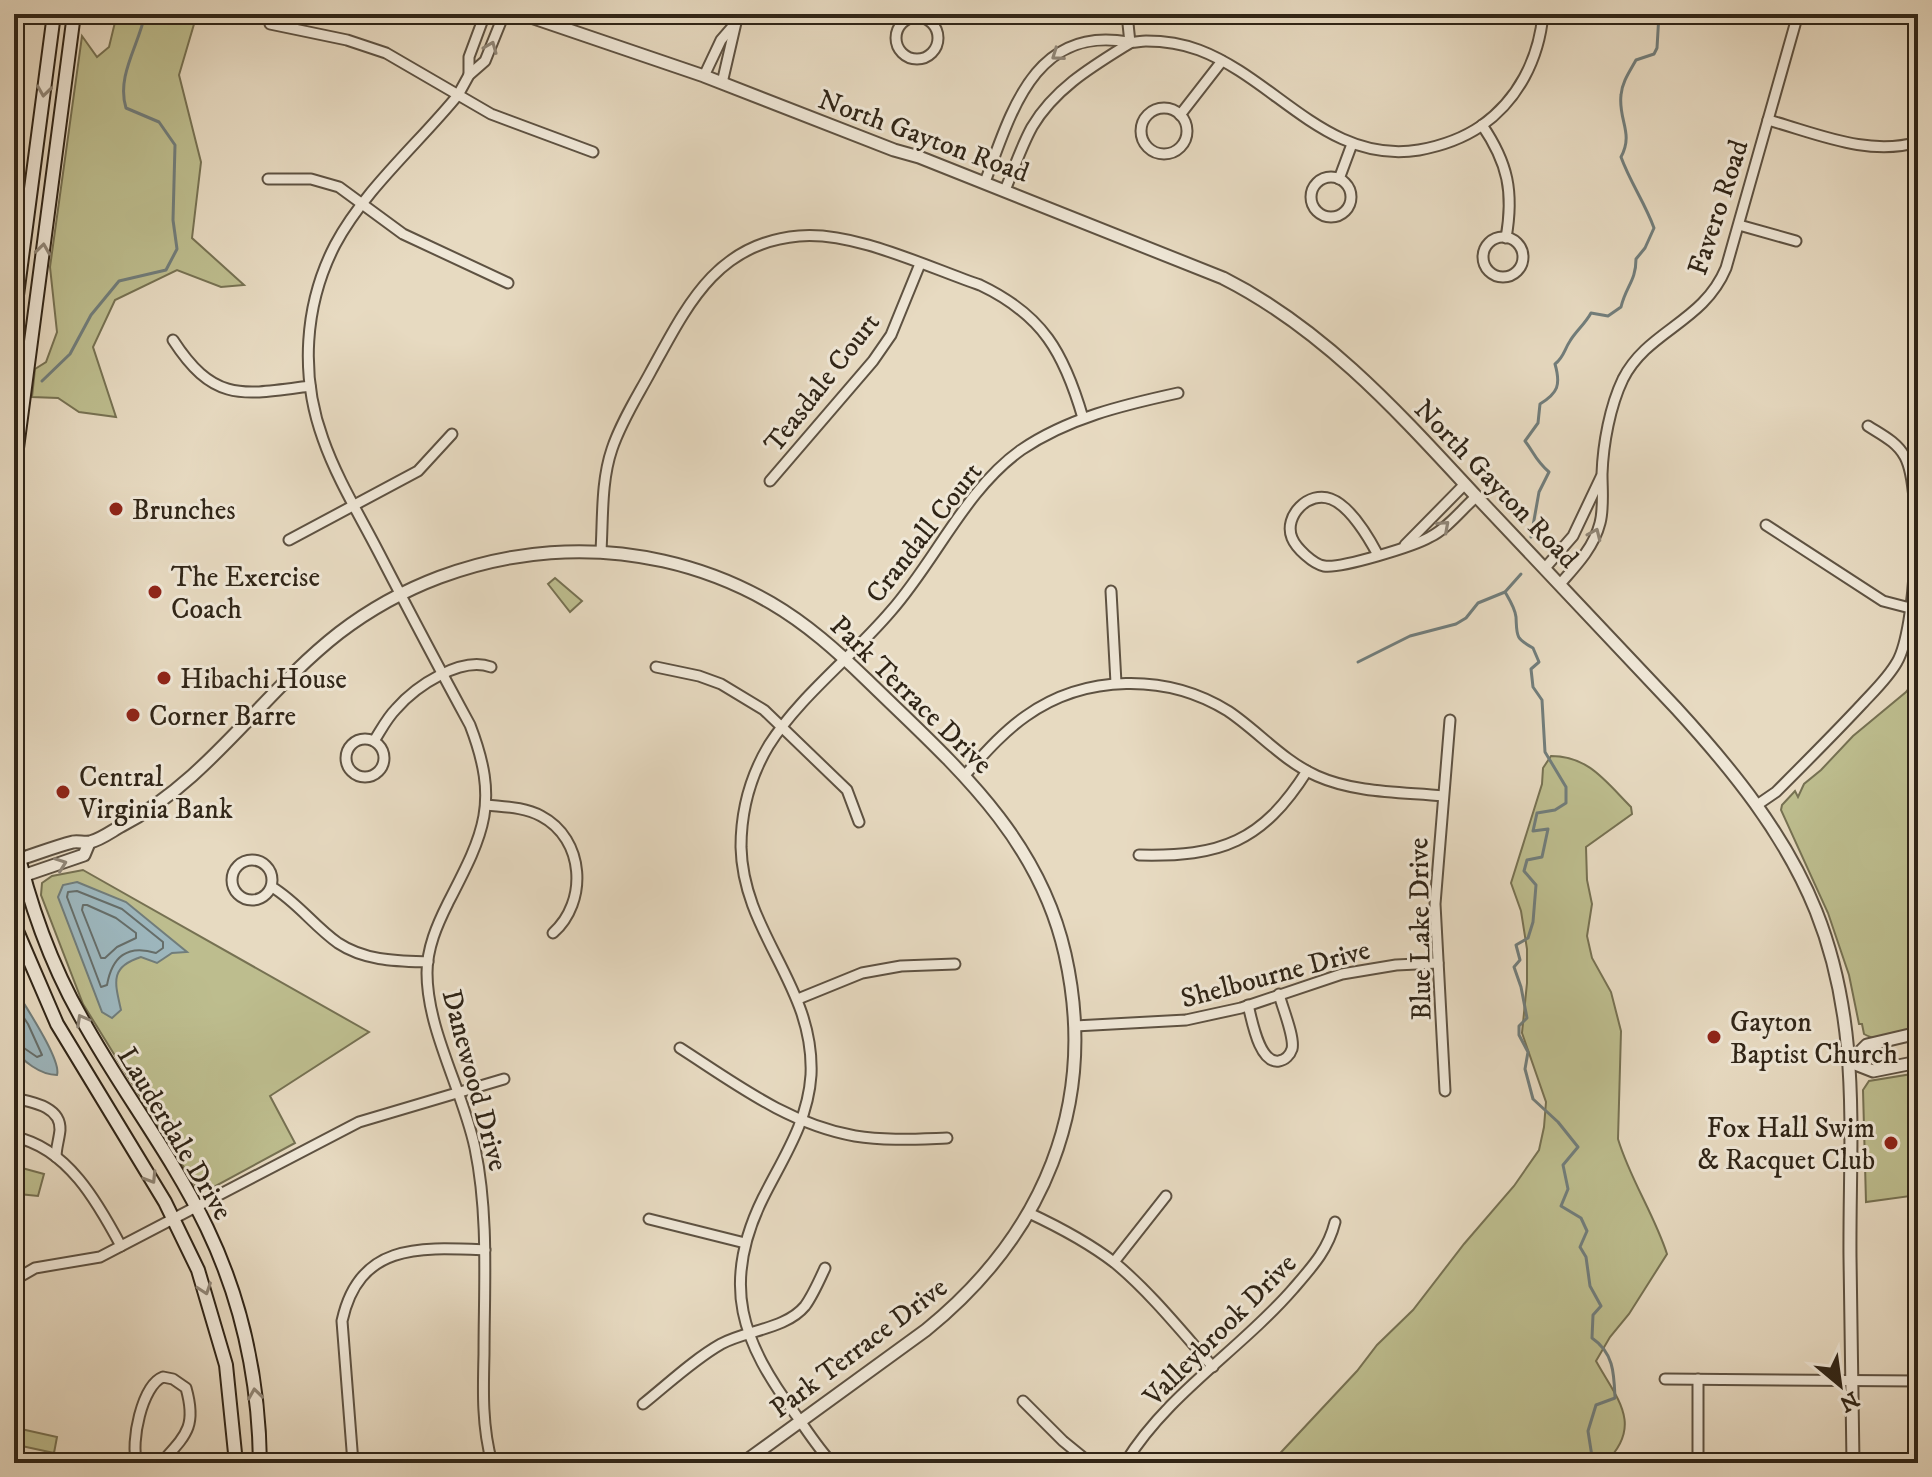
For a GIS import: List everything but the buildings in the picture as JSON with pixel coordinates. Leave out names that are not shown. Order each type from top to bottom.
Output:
[{"type":"main road","points":[[14,318],[54,14]]},
{"type":"main road","points":[[14,471],[18,409],[74,14]]},
{"type":"main road","name":"Lauderdale Drive","points":[[14,837],[19,877],[76,1009],[196,1206],[223,1267],[242,1325],[257,1402],[260,1463]]},
{"type":"main road","name":"Lauderdale Drive","points":[[14,924],[57,1024],[174,1218],[198,1270],[219,1335],[232,1398],[236,1463]]},
{"type":"street","points":[[469,75],[469,57],[485,14]]},
{"type":"street","points":[[469,75],[485,61],[504,14]]},
{"type":"street","name":"North Gayton Road","points":[[522,14],[704,76],[879,145],[985,182],[1223,278],[1265,300],[1339,356],[1477,496],[1704,739],[1757,805],[1803,882],[1836,967],[1852,1094],[1853,1463]]},
{"type":"street","points":[[722,83],[731,55],[738,14]]},
{"type":"street","points":[[1127,14],[1130,43]]},
{"type":"street","points":[[1005,190],[1027,138],[1051,101],[1086,70],[1130,43],[1177,44],[1198,50],[1222,61],[1321,129],[1352,144],[1391,152],[1412,151],[1456,140],[1482,125],[1503,107],[1525,78],[1540,40],[1543,14]]},
{"type":"street","name":"Favero Road","points":[[1560,584],[1580,560],[1601,521],[1602,474],[1610,422],[1624,378],[1647,347],[1683,322],[1710,296],[1726,268],[1798,14]]},
{"type":"street","points":[[928,16],[938,32],[935,49],[926,57],[908,57],[897,43],[899,26],[909,18],[928,16]]},
{"type":"street","points":[[270,24],[347,40],[386,53],[491,114],[593,152]]},
{"type":"street","points":[[704,76],[721,40],[734,25]]},
{"type":"street","points":[[985,182],[1021,93],[1040,68],[1069,47],[1089,40],[1117,39],[1130,43]]},
{"type":"street","points":[[1180,115],[1222,61]]},
{"type":"street","name":"Danewood Drive","points":[[469,75],[458,95],[363,204],[334,247],[317,292],[308,346],[310,386],[323,442],[470,725],[485,774],[487,805],[480,837],[436,929],[428,962],[431,1011],[472,1136],[482,1190],[485,1250],[483,1413],[492,1463]]},
{"type":"street","points":[[1164,108],[1180,115],[1186,131],[1180,147],[1163,154],[1147,147],[1141,131],[1148,115],[1164,108]]},
{"type":"street","points":[[1768,120],[1858,145],[1895,147],[1918,142]]},
{"type":"street","points":[[1482,125],[1496,145],[1507,177],[1511,210],[1506,238]]},
{"type":"street","points":[[1339,179],[1352,144]]},
{"type":"street","points":[[1327,178],[1339,179],[1347,185],[1351,202],[1341,215],[1324,216],[1313,204],[1314,187],[1327,178]]},
{"type":"street","points":[[268,179],[327,181],[345,190],[403,234],[508,283]]},
{"type":"street","points":[[1739,225],[1796,241]]},
{"type":"street","points":[[601,551],[607,470],[620,428],[686,308],[716,271],[764,243],[799,236],[839,238],[1000,294],[1045,332],[1065,363],[1083,418]]},
{"type":"street","points":[[1506,238],[1516,242],[1523,258],[1516,273],[1500,277],[1486,268],[1484,251],[1490,242],[1506,238]]},
{"type":"street","name":"Teasdale Court","points":[[770,481],[873,361],[891,335],[920,264]]},
{"type":"street","points":[[173,340],[195,370],[211,382],[233,391],[259,393],[310,386]]},
{"type":"street","name":"Crandall Court","points":[[832,1463],[759,1361],[741,1302],[745,1243],[763,1198],[802,1120],[811,1073],[808,1034],[798,999],[755,916],[744,879],[741,847],[744,809],[753,777],[782,727],[916,581],[991,476],[1039,438],[1083,418],[1178,393]]},
{"type":"street","points":[[1757,805],[1776,792],[1889,675],[1905,646],[1910,608],[1915,499],[1904,455],[1891,440],[1868,426]]},
{"type":"street","points":[[289,540],[418,471],[452,434]]},
{"type":"street","name":"Favero Road","points":[[1545,568],[1573,536],[1602,474]]},
{"type":"street","points":[[1405,545],[1465,484]]},
{"type":"street","points":[[1378,555],[1366,532],[1329,498],[1311,499],[1295,513],[1291,521],[1292,537],[1296,544],[1320,565],[1336,565],[1378,555],[1435,534],[1477,496]]},
{"type":"street","points":[[1766,525],[1883,601],[1910,608]]},
{"type":"street","name":"Park Terrace Drive","points":[[19,877],[84,855],[89,843],[140,816],[177,790],[334,637],[400,594],[442,575],[491,560],[542,553],[601,551],[667,561],[736,585],[800,622],[846,660],[965,775],[1005,822],[1038,877],[1064,950],[1075,1026],[1072,1080],[1061,1135],[1049,1170],[1029,1213],[995,1264],[953,1309],[743,1463]]},
{"type":"street","points":[[1111,591],[1116,683]]},
{"type":"street","points":[[374,741],[403,702],[443,675],[469,663],[491,667]]},
{"type":"street","points":[[656,667],[721,684],[764,710],[847,790],[859,822]]},
{"type":"street","points":[[965,775],[1005,732],[1032,712],[1064,695],[1116,683],[1160,685],[1204,698],[1229,712],[1307,771],[1354,787],[1443,796]]},
{"type":"street","name":"Blue Lake Drive","points":[[1445,1091],[1435,904],[1450,720]]},
{"type":"street","points":[[358,739],[374,741],[384,754],[380,769],[371,776],[355,774],[346,761],[349,746],[358,739]]},
{"type":"street","points":[[1139,855],[1189,854],[1239,840],[1276,813],[1307,771]]},
{"type":"street","points":[[487,805],[521,809],[541,816],[560,832],[570,847],[578,883],[566,922],[553,933]]},
{"type":"street","name":"Park Terrace Drive","points":[[17,860],[77,840],[89,843]]},
{"type":"street","points":[[257,860],[269,868],[272,887],[257,900],[244,899],[232,884],[234,871],[244,862],[257,860]]},
{"type":"street","points":[[272,887],[353,951],[381,959],[428,962]]},
{"type":"street","name":"Shelbourne Drive","points":[[1075,1026],[1186,1020],[1248,1005],[1366,969],[1438,963]]},
{"type":"street","points":[[798,999],[837,982],[874,971],[901,966],[955,964]]},
{"type":"street","points":[[1248,1005],[1264,1054],[1271,1060],[1281,1061],[1289,1055],[1292,1046],[1279,994]]},
{"type":"street","points":[[1918,1033],[1867,1045],[1850,1062],[1873,1071],[1918,1062]]},
{"type":"street","points":[[680,1048],[749,1094],[802,1120],[854,1136],[947,1138]]},
{"type":"street","points":[[14,1280],[35,1268],[100,1257],[359,1122],[504,1079]]},
{"type":"street","points":[[14,1098],[41,1105],[56,1116],[60,1130],[56,1157]]},
{"type":"street","points":[[14,1137],[56,1157],[97,1201],[121,1246]]},
{"type":"street","points":[[1114,1262],[1166,1196]]},
{"type":"street","points":[[1029,1213],[1114,1262],[1213,1367]]},
{"type":"street","points":[[649,1219],[745,1243]]},
{"type":"street","name":"Valleybrook Drive","points":[[1125,1463],[1157,1420],[1283,1301],[1321,1257],[1330,1242],[1335,1222]]},
{"type":"street","points":[[353,1463],[342,1321],[346,1302],[358,1281],[375,1264],[401,1252],[485,1250]]},
{"type":"street","points":[[643,1404],[707,1354],[749,1332],[797,1314],[812,1294],[825,1268]]},
{"type":"street","points":[[137,1463],[133,1445],[150,1386],[163,1377],[173,1379],[186,1388],[192,1415],[183,1439],[161,1463]]},
{"type":"street","points":[[1665,1379],[1852,1378],[1918,1381]]},
{"type":"street","points":[[1698,1379],[1698,1463]]},
{"type":"street","points":[[1023,1401],[1090,1463]]},
{"type":"green space","points":[[117,14],[197,14],[179,75],[201,162],[192,238],[244,285],[221,287],[177,270],[115,300],[93,347],[116,417],[79,412],[58,398],[32,397],[35,369],[46,362],[57,332],[50,267],[82,36],[97,57],[109,47]]},
{"type":"green space","points":[[555,578],[582,601],[570,612],[548,584]]},
{"type":"green space","points":[[1918,676],[1918,1028],[1877,1038],[1864,1034],[1862,1024],[1859,1024],[1849,975],[1828,913],[1781,810],[1795,791],[1798,797],[1804,784],[1853,736],[1906,692]]},
{"type":"green space","points":[[1551,756],[1576,760],[1596,772],[1631,807],[1632,814],[1586,847],[1587,880],[1592,904],[1587,936],[1592,958],[1611,992],[1621,1031],[1618,1139],[1667,1254],[1596,1361],[1623,1412],[1623,1436],[1605,1463],[1271,1463],[1357,1371],[1377,1345],[1413,1310],[1514,1186],[1539,1150],[1546,1102],[1522,1033],[1527,949],[1521,911],[1511,883],[1542,784],[1543,768]]},
{"type":"green space","points":[[83,870],[369,1032],[270,1096],[295,1143],[212,1188],[195,1185],[83,1004],[41,895],[42,883],[52,876]]},
{"type":"green space","name":"Fox Hall Swim & Racquet Club","points":[[1918,1073],[1918,1195],[1866,1202],[1863,1090],[1869,1081]]},
{"type":"green space","points":[[22,1168],[44,1174],[38,1196],[19,1194]]},
{"type":"green space","points":[[21,1429],[57,1437],[54,1453],[17,1445]]},
{"type":"water","points":[[77,882],[126,902],[187,952],[172,953],[157,963],[141,957],[124,966],[119,971],[116,984],[121,1010],[112,1018],[102,1012],[58,897],[63,885]]},
{"type":"water","points":[[14,987],[54,1057],[57,1075],[32,1066],[14,1047]]},
{"type":"waterway","points":[[42,381],[70,354],[91,315],[119,281],[166,270],[177,249],[173,220],[175,145],[159,122],[126,108],[124,96],[126,72],[145,14]]},
{"type":"waterway","points":[[1531,537],[1539,492],[1549,472],[1525,441],[1538,423],[1540,404],[1556,388],[1558,378],[1555,364],[1591,313],[1608,316],[1621,307],[1636,259],[1654,228],[1621,157],[1626,141],[1621,95],[1636,60],[1654,54],[1657,48],[1659,14]]},
{"type":"waterway","points":[[1358,662],[1410,636],[1456,624],[1466,618],[1478,603],[1505,592],[1521,574]]},
{"type":"waterway","points":[[1505,592],[1514,610],[1518,636],[1533,648],[1539,662],[1531,669],[1533,687],[1542,700],[1545,752],[1566,787],[1566,803],[1555,810],[1537,813],[1533,831],[1548,829],[1542,857],[1527,860],[1524,871],[1536,885],[1533,922],[1528,938],[1516,945],[1520,960],[1514,967],[1527,1018],[1519,1026],[1519,1035],[1528,1052],[1525,1069],[1533,1099],[1558,1122],[1578,1147],[1563,1165],[1568,1189],[1561,1206],[1581,1218],[1587,1231],[1580,1247],[1586,1257],[1590,1286],[1601,1306],[1593,1315],[1592,1338],[1609,1357],[1615,1389],[1615,1398],[1596,1405],[1588,1431],[1593,1463]]},
{"type":"place","name":"Brunches","points":[[116,509]]},
{"type":"place","name":"The Exercise Coach","points":[[155,592]]},
{"type":"place","name":"Hibachi House","points":[[164,678]]},
{"type":"place","name":"Corner Barre","points":[[133,715]]},
{"type":"place","name":"Central Virginia Bank","points":[[63,792]]},
{"type":"place","name":"Gayton Baptist Church","points":[[1714,1037]]},
{"type":"place","name":"Fox Hall Swim & Racquet Club","points":[[1891,1143]]}]
